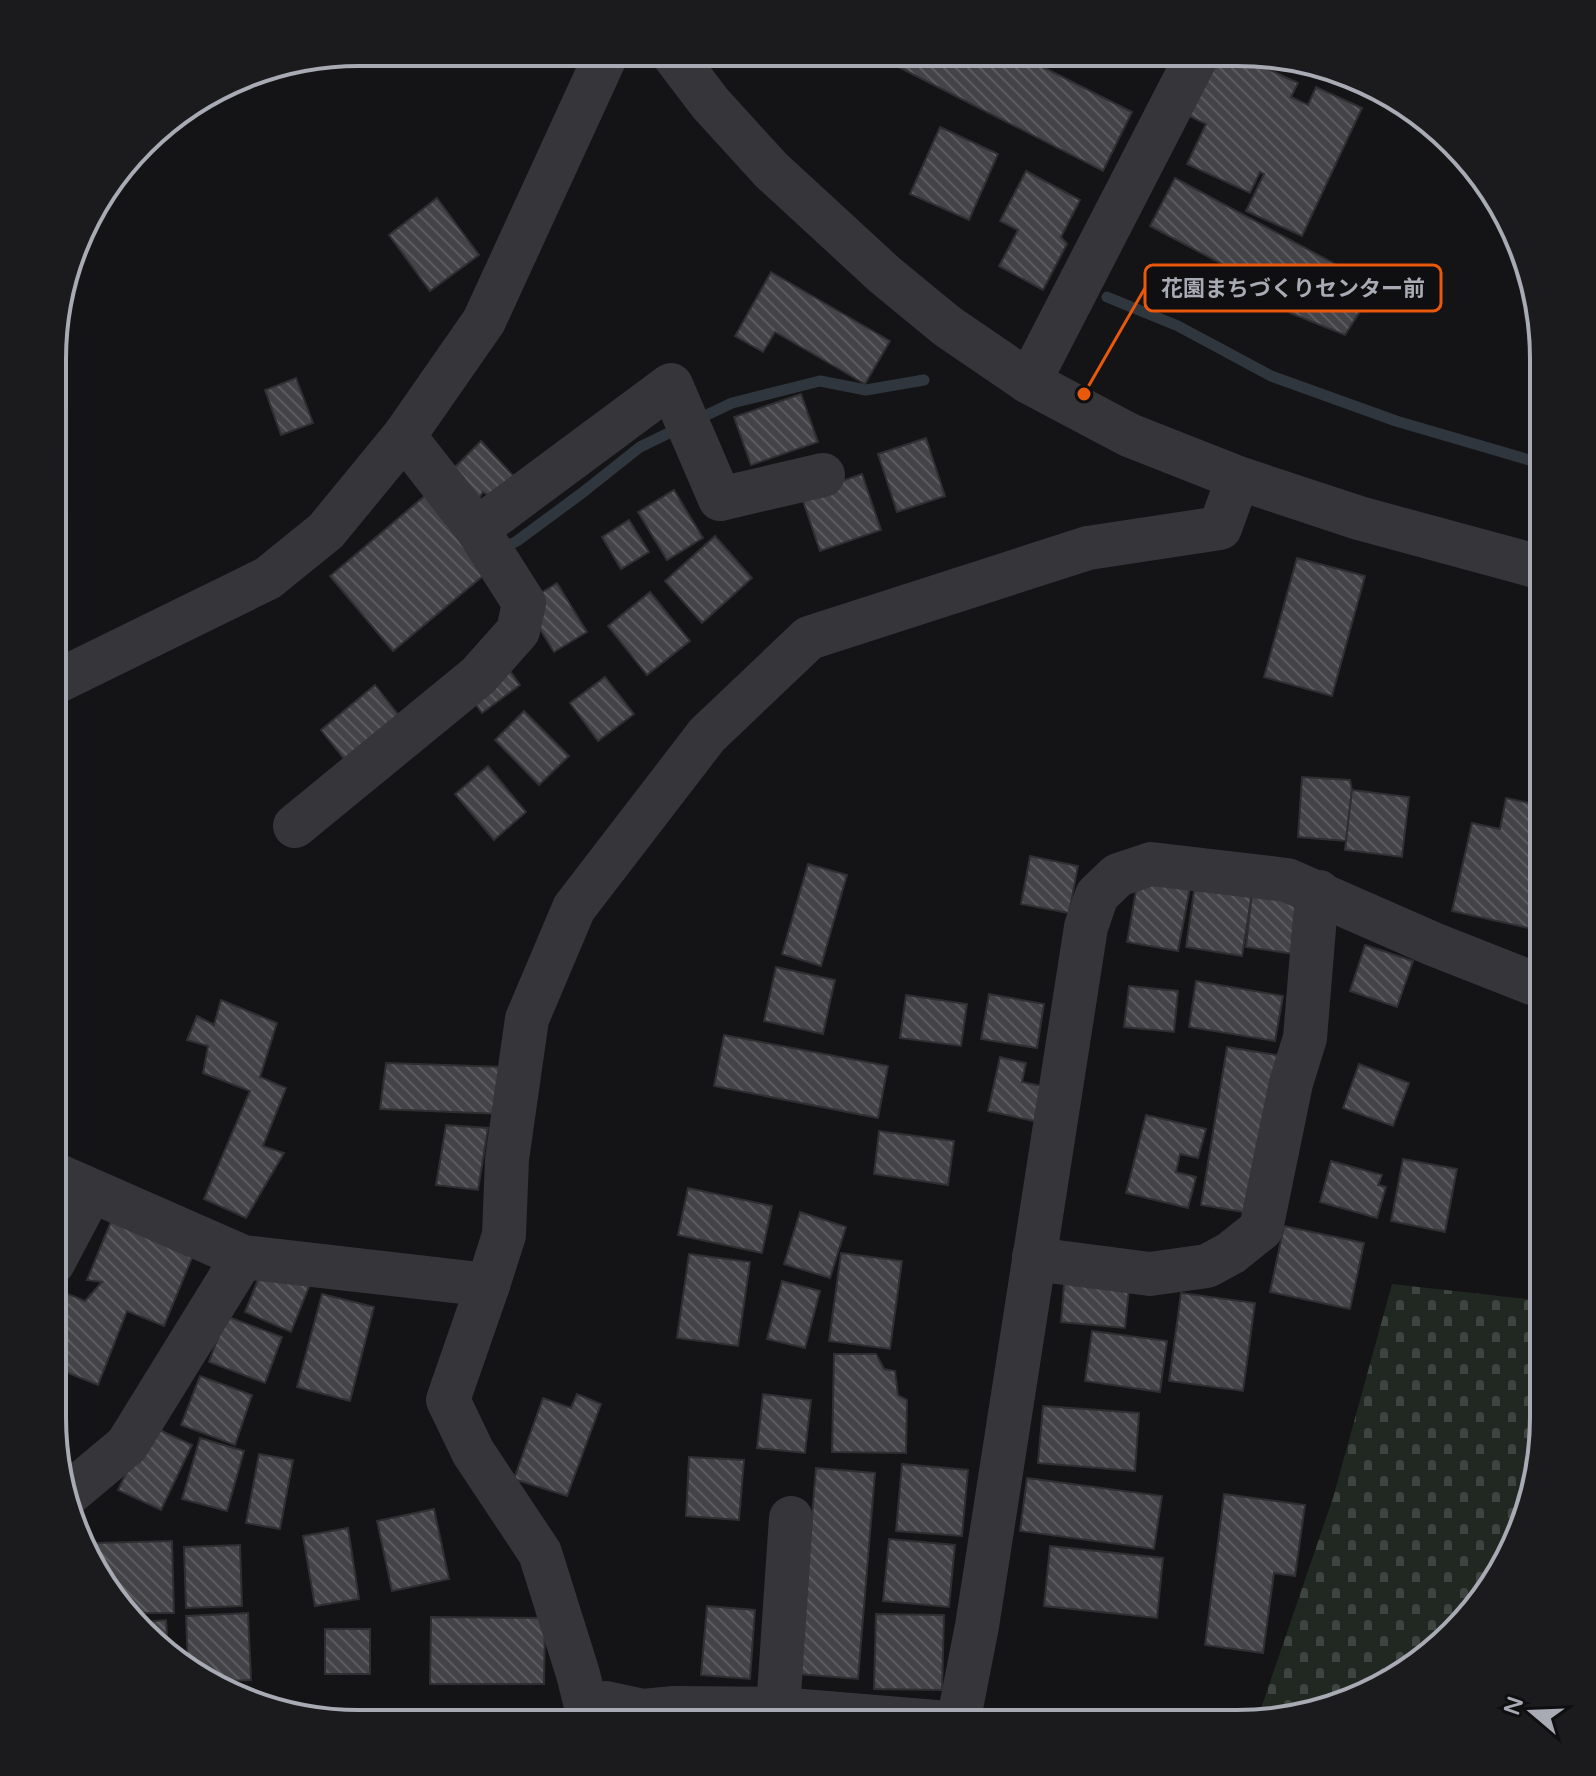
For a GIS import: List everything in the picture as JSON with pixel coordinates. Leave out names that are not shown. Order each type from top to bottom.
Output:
[{"type":"street","points":[[66,677],[268,578],[326,531],[404,436],[484,321],[601,66]]},
{"type":"street","points":[[682,66],[710,103],[771,170],[885,275],[947,326],[1029,382],[1129,435],[1238,478],[1359,518],[1530,564]]},
{"type":"street","points":[[1029,382],[1192,66]]},
{"type":"street","points":[[485,543],[671,385],[720,499],[823,475]]},
{"type":"street","points":[[295,826],[478,676],[518,631],[524,603],[485,543],[404,436]]},
{"type":"street","points":[[585,1710],[540,1553],[473,1452],[448,1400],[504,1235],[507,1159],[527,1019],[574,908],[707,735],[809,638],[1088,548],[1220,528],[1238,478]]},
{"type":"street","points":[[961,1710],[977,1626],[1086,927],[1097,895],[1118,875],[1151,864],[1287,880],[1530,982]]},
{"type":"street","points":[[1034,1257],[1150,1274],[1207,1266],[1231,1253],[1261,1229],[1291,1083],[1305,1038],[1319,892]]},
{"type":"street","points":[[66,1208],[72,1182],[243,1257],[488,1285]]},
{"type":"street","points":[[76,1491],[127,1445],[243,1257]]},
{"type":"street","points":[[778,1709],[791,1518]]},
{"type":"street","points":[[593,1710],[606,1703],[638,1710]]},
{"type":"street","points":[[653,1710],[790,1710]]},
{"type":"green space","points":[[1392,1284],[1530,1300],[1530,1417],[1524,1474],[1508,1529],[1481,1580],[1444,1624],[1384,1671],[1349,1688],[1313,1700],[1261,1708],[1333,1498]]},
{"type":"building","points":[[897,66],[1041,66],[1132,112],[1103,171]]},
{"type":"building","points":[[1212,66],[1266,68],[1298,83],[1291,97],[1308,105],[1316,87],[1362,108],[1302,236],[1246,211],[1264,174],[1260,172],[1250,193],[1187,164],[1206,124],[1189,116]]},
{"type":"building","points":[[940,127],[998,154],[969,220],[910,194]]},
{"type":"building","points":[[1026,171],[1080,200],[1061,237],[1067,244],[1043,290],[999,266],[1018,230],[1000,221]]},
{"type":"building","points":[[1175,178],[1376,286],[1345,335],[1290,313],[1294,302],[1150,226]]},
{"type":"building","points":[[437,198],[479,255],[430,291],[389,235]]},
{"type":"building","points":[[771,272],[890,341],[865,384],[775,332],[763,352],[735,336]]},
{"type":"building","points":[[296,378],[313,423],[281,435],[265,390]]},
{"type":"building","points":[[801,394],[818,442],[751,465],[734,417]]},
{"type":"building","points":[[926,438],[945,496],[897,512],[878,454]]},
{"type":"building","points":[[481,441],[519,482],[498,501],[483,492],[474,506],[446,476]]},
{"type":"building","points":[[862,474],[881,530],[820,551],[801,495]]},
{"type":"building","points":[[674,490],[703,538],[667,560],[638,512]]},
{"type":"building","points":[[427,494],[490,570],[393,651],[330,576]]},
{"type":"building","points":[[629,520],[649,552],[621,569],[602,537]]},
{"type":"building","points":[[715,536],[752,578],[702,623],[665,581]]},
{"type":"building","points":[[1297,558],[1365,576],[1332,696],[1264,677]]},
{"type":"building","points":[[557,583],[587,632],[554,652],[524,603]]},
{"type":"building","points":[[650,592],[690,641],[647,675],[608,626]]},
{"type":"building","points":[[491,644],[520,685],[482,713],[453,672]]},
{"type":"building","points":[[605,677],[634,714],[598,741],[570,703]]},
{"type":"building","points":[[375,685],[411,731],[357,775],[321,730]]},
{"type":"building","points":[[524,711],[569,756],[539,785],[495,740]]},
{"type":"building","points":[[488,766],[526,812],[494,840],[455,794]]},
{"type":"building","points":[[1302,777],[1350,780],[1352,790],[1346,841],[1298,837]]},
{"type":"building","points":[[1352,790],[1409,797],[1402,857],[1345,850]]},
{"type":"building","points":[[1506,798],[1530,803],[1530,928],[1452,911],[1472,823],[1500,829]]},
{"type":"building","points":[[1030,856],[1078,866],[1069,913],[1021,904]]},
{"type":"building","points":[[808,864],[847,875],[821,966],[782,954]]},
{"type":"building","points":[[1138,879],[1190,888],[1178,951],[1127,942]]},
{"type":"building","points":[[1195,884],[1252,893],[1242,956],[1186,947]]},
{"type":"building","points":[[1252,893],[1310,899],[1302,955],[1246,947]]},
{"type":"building","points":[[1365,945],[1413,961],[1397,1007],[1350,991]]},
{"type":"building","points":[[776,967],[835,980],[823,1034],[764,1021]]},
{"type":"building","points":[[1196,981],[1283,996],[1275,1041],[1189,1027]]},
{"type":"building","points":[[1129,986],[1178,991],[1174,1032],[1124,1027]]},
{"type":"building","points":[[989,994],[1044,1004],[1037,1048],[981,1039]]},
{"type":"building","points":[[906,995],[967,1004],[961,1046],[900,1038]]},
{"type":"building","points":[[221,1000],[277,1023],[260,1077],[286,1088],[263,1146],[284,1153],[246,1218],[204,1199],[250,1091],[203,1073],[208,1046],[187,1040],[197,1016],[214,1025]]},
{"type":"building","points":[[724,1035],[888,1066],[878,1118],[714,1086]]},
{"type":"building","points":[[1227,1047],[1283,1056],[1256,1214],[1201,1205]]},
{"type":"building","points":[[1000,1057],[1026,1063],[1022,1082],[1046,1087],[1038,1122],[988,1111]]},
{"type":"building","points":[[386,1063],[504,1067],[502,1114],[380,1109]]},
{"type":"building","points":[[1359,1064],[1409,1083],[1393,1126],[1343,1108]]},
{"type":"building","points":[[1146,1115],[1206,1129],[1198,1158],[1180,1154],[1176,1172],[1196,1177],[1188,1208],[1126,1193]]},
{"type":"building","points":[[446,1125],[488,1128],[478,1190],[436,1185]]},
{"type":"building","points":[[879,1131],[954,1141],[948,1185],[874,1174]]},
{"type":"building","points":[[1403,1159],[1457,1169],[1445,1232],[1391,1221]]},
{"type":"building","points":[[1331,1161],[1382,1175],[1378,1185],[1386,1187],[1377,1218],[1320,1202]]},
{"type":"building","points":[[688,1188],[772,1206],[762,1253],[678,1235]]},
{"type":"building","points":[[800,1212],[846,1227],[830,1278],[784,1264]]},
{"type":"building","points":[[114,1214],[196,1248],[164,1326],[127,1311],[98,1385],[66,1372],[66,1293],[85,1301],[102,1282],[87,1280]]},
{"type":"building","points":[[1284,1226],[1364,1243],[1350,1309],[1270,1292]]},
{"type":"building","points":[[841,1253],[902,1261],[890,1349],[829,1341]]},
{"type":"building","points":[[689,1254],[750,1262],[738,1346],[677,1338]]},
{"type":"building","points":[[266,1260],[312,1279],[291,1332],[245,1312]]},
{"type":"building","points":[[1065,1273],[1130,1279],[1125,1328],[1061,1322]]},
{"type":"building","points":[[782,1281],[820,1291],[805,1348],[767,1339]]},
{"type":"building","points":[[1181,1293],[1255,1303],[1243,1391],[1169,1381]]},
{"type":"building","points":[[322,1294],[374,1307],[350,1401],[297,1387]]},
{"type":"building","points":[[226,1316],[282,1337],[265,1383],[209,1362]]},
{"type":"building","points":[[1092,1331],[1167,1341],[1160,1392],[1085,1381]]},
{"type":"building","points":[[834,1354],[876,1354],[884,1369],[895,1371],[898,1395],[907,1400],[906,1453],[832,1452]]},
{"type":"building","points":[[200,1376],[252,1395],[235,1445],[181,1425]]},
{"type":"building","points":[[577,1394],[601,1404],[567,1496],[514,1479],[543,1398],[571,1408]]},
{"type":"building","points":[[763,1394],[811,1400],[805,1453],[757,1448]]},
{"type":"building","points":[[1043,1406],[1139,1413],[1135,1471],[1038,1463]]},
{"type":"building","points":[[149,1425],[192,1445],[161,1510],[118,1490]]},
{"type":"building","points":[[200,1438],[244,1451],[227,1511],[182,1499]]},
{"type":"building","points":[[259,1454],[293,1460],[280,1529],[246,1523]]},
{"type":"building","points":[[689,1457],[744,1460],[739,1520],[686,1516]]},
{"type":"building","points":[[902,1464],[968,1470],[962,1536],[896,1531]]},
{"type":"building","points":[[816,1468],[875,1473],[858,1679],[799,1674]]},
{"type":"building","points":[[1027,1478],[1162,1496],[1154,1549],[1020,1531]]},
{"type":"building","points":[[1224,1494],[1305,1505],[1295,1576],[1274,1573],[1263,1653],[1205,1645]]},
{"type":"building","points":[[434,1509],[449,1579],[392,1591],[377,1521]]},
{"type":"building","points":[[348,1528],[359,1599],[315,1606],[303,1536]]},
{"type":"building","points":[[889,1539],[955,1545],[949,1607],[883,1601]]},
{"type":"building","points":[[172,1541],[174,1613],[142,1613],[115,1580],[95,1543]]},
{"type":"building","points":[[240,1545],[242,1606],[186,1608],[184,1547]]},
{"type":"building","points":[[1050,1546],[1163,1558],[1157,1618],[1044,1606]]},
{"type":"building","points":[[707,1606],[755,1610],[750,1679],[701,1675]]},
{"type":"building","points":[[248,1613],[251,1680],[231,1681],[187,1654],[186,1616]]},
{"type":"building","points":[[876,1614],[944,1615],[942,1690],[874,1689]]},
{"type":"building","points":[[431,1617],[545,1618],[544,1684],[430,1684]]},
{"type":"building","points":[[166,1620],[167,1638],[152,1624],[150,1621]]},
{"type":"building","points":[[325,1629],[370,1629],[370,1674],[325,1674]]},
{"type":"waterway","points":[[1107,297],[1178,326],[1271,376],[1396,421],[1530,460]]},
{"type":"waterway","points":[[694,421],[732,403],[820,381],[866,390],[924,380]]},
{"type":"waterway","points":[[502,549],[582,493],[640,447],[679,428]]},
{"type":"place","name":"花園まちづくりセンター前","points":[[1084,394]]}]
